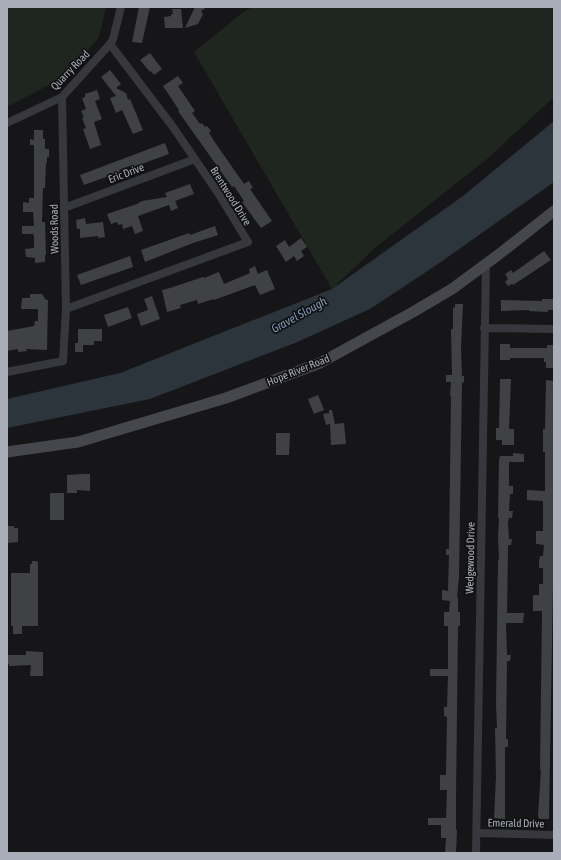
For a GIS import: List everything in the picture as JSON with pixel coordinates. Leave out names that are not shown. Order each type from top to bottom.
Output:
[{"type":"street","name":"Quarry Road","points":[[7,123],[62,97],[110,44],[113,39],[121,7]]},
{"type":"street","name":"Brentwood Drive","points":[[66,308],[248,242],[218,193],[173,126],[110,44]]},
{"type":"street","name":"Woods Road","points":[[7,372],[63,361],[66,308],[62,97]]},
{"type":"street","name":"Eric Drive","points":[[64,208],[195,159]]},
{"type":"street","name":"Hope River Road","points":[[7,452],[85,440],[226,398],[320,363],[414,312],[452,289],[554,211]]},
{"type":"street","name":"Wedgewood Drive","points":[[476,853],[486,264]]},
{"type":"street","points":[[484,328],[554,329]]},
{"type":"street","name":"Emerald Drive","points":[[476,833],[554,835]]},
{"type":"shaded area","points":[[7,7],[106,7],[99,37],[66,76],[7,107]]},
{"type":"shaded area","points":[[252,7],[554,7],[554,97],[487,159],[376,247],[332,289],[194,52],[241,14]]},
{"type":"water","name":"Gravel Slough","points":[[554,121],[554,182],[438,264],[370,309],[295,343],[150,399],[7,428],[7,399],[120,373],[332,289],[463,196]]},
{"type":"building","points":[[139,7],[150,7],[142,43],[132,42]]},
{"type":"building","points":[[195,7],[207,7],[201,11],[203,14],[198,24],[185,28]]},
{"type":"building","points":[[172,9],[181,9],[183,28],[165,28],[164,17],[171,16],[171,14],[173,14]]},
{"type":"building","points":[[150,53],[162,69],[154,75],[140,60]]},
{"type":"building","points":[[110,70],[121,84],[116,88],[126,93],[128,100],[130,99],[143,130],[133,134],[122,110],[116,113],[110,98],[116,96],[101,77]]},
{"type":"building","points":[[178,76],[183,83],[178,86],[195,111],[192,113],[200,124],[202,123],[205,127],[207,126],[211,131],[209,133],[244,184],[249,181],[253,188],[250,189],[272,221],[261,228],[242,202],[244,201],[234,186],[232,187],[178,111],[179,110],[163,86]]},
{"type":"building","points":[[97,90],[100,99],[95,101],[102,119],[94,122],[101,145],[90,149],[83,129],[86,128],[81,111],[86,109],[82,98],[85,97],[85,94]]},
{"type":"building","points":[[34,130],[43,130],[45,149],[49,149],[49,157],[47,157],[46,164],[45,188],[43,188],[42,222],[45,222],[46,255],[45,262],[35,263],[35,258],[26,257],[25,249],[34,248],[34,236],[33,234],[22,234],[22,226],[34,226],[33,212],[23,212],[23,202],[29,203],[29,198],[34,198],[34,145],[30,145],[30,139],[34,140]]},
{"type":"building","points":[[165,143],[169,154],[131,168],[130,166],[119,170],[120,172],[84,185],[80,175]]},
{"type":"building","points":[[190,184],[194,194],[175,201],[178,208],[171,211],[169,205],[138,216],[143,231],[135,234],[132,226],[123,229],[122,224],[118,225],[117,222],[111,224],[107,214],[142,201],[167,197],[165,193]]},
{"type":"building","points":[[85,218],[86,224],[103,222],[105,237],[98,238],[98,236],[80,238],[80,229],[77,229],[76,220]]},
{"type":"building","points":[[215,226],[218,235],[145,262],[141,250],[189,233],[190,235]]},
{"type":"building","points":[[301,238],[307,247],[301,251],[304,256],[297,261],[294,256],[286,262],[276,246],[285,240],[289,247]]},
{"type":"building","points":[[544,251],[551,260],[513,285],[508,286],[505,282],[508,279],[505,274],[511,270],[513,273]]},
{"type":"building","points":[[130,256],[133,267],[81,285],[77,275]]},
{"type":"building","points":[[255,266],[258,274],[267,270],[275,289],[260,295],[255,285],[214,300],[198,304],[197,300],[180,305],[181,308],[167,312],[162,290],[203,277],[204,278],[219,272],[224,284],[250,273],[249,269]]},
{"type":"building","points":[[30,294],[42,294],[46,300],[48,300],[47,350],[26,349],[27,351],[18,352],[18,349],[7,351],[7,331],[34,326],[35,321],[38,321],[38,309],[21,309],[22,298],[30,298]]},
{"type":"building","points":[[152,296],[160,319],[141,326],[137,314],[148,310],[144,299]]},
{"type":"building","points":[[542,299],[554,299],[554,310],[548,310],[548,312],[529,310],[501,311],[501,300],[542,301]]},
{"type":"building","points":[[455,304],[463,304],[461,348],[462,376],[464,376],[464,383],[462,382],[459,577],[457,597],[458,612],[460,612],[460,626],[458,626],[457,830],[456,853],[445,853],[446,838],[441,838],[441,825],[428,825],[428,818],[446,818],[447,790],[440,790],[440,775],[446,775],[447,717],[444,716],[444,707],[447,707],[448,676],[430,676],[430,669],[448,669],[448,626],[444,626],[444,612],[449,612],[450,601],[442,600],[442,590],[448,591],[449,555],[446,555],[446,549],[449,549],[451,382],[446,382],[446,375],[452,375],[451,329],[453,329],[453,307],[455,308]]},
{"type":"building","points":[[128,307],[132,318],[108,327],[104,315]]},
{"type":"building","points":[[78,329],[102,329],[102,341],[94,341],[94,345],[83,345],[83,352],[75,352],[75,343],[78,343]]},
{"type":"building","points":[[500,344],[510,344],[510,348],[547,348],[547,345],[554,345],[554,368],[546,368],[544,358],[510,358],[510,360],[500,360]]},
{"type":"building","points":[[500,379],[511,379],[509,429],[514,429],[514,445],[502,445],[502,440],[496,440],[496,428],[499,428]]},
{"type":"building","points":[[546,380],[554,381],[554,524],[549,819],[539,819],[541,770],[542,611],[533,611],[533,595],[539,595],[539,584],[543,584],[543,568],[539,568],[539,561],[540,556],[543,556],[544,545],[536,544],[536,531],[543,531],[543,501],[527,500],[527,490],[545,491],[545,452],[543,452],[543,429],[545,429]]},
{"type":"building","points":[[318,395],[324,410],[314,414],[308,399]]},
{"type":"building","points":[[329,410],[332,410],[335,424],[344,423],[346,444],[331,445],[330,424],[326,425],[323,414],[329,413]]},
{"type":"building","points":[[276,433],[290,433],[289,455],[276,455]]},
{"type":"building","points":[[513,453],[524,454],[524,462],[509,462],[509,486],[513,486],[513,494],[510,494],[509,511],[513,511],[512,518],[509,518],[508,523],[509,539],[512,539],[511,545],[508,545],[507,613],[524,613],[523,623],[506,623],[507,655],[511,655],[510,661],[507,661],[506,739],[508,739],[508,747],[505,747],[505,819],[494,818],[496,776],[495,728],[497,728],[499,460],[500,456],[513,456]]},
{"type":"building","points":[[90,474],[90,491],[77,490],[77,493],[67,493],[67,475]]},
{"type":"building","points":[[50,493],[64,493],[64,520],[50,520]]},
{"type":"building","points":[[7,526],[14,526],[14,528],[18,528],[18,542],[7,543]]},
{"type":"building","points":[[32,561],[37,561],[38,563],[38,626],[22,626],[22,634],[13,634],[13,626],[11,626],[11,573],[30,573],[30,564],[32,564]]},
{"type":"building","points":[[26,651],[43,652],[43,676],[30,676],[31,665],[9,666],[9,664],[7,664],[7,655],[26,655]]}]
